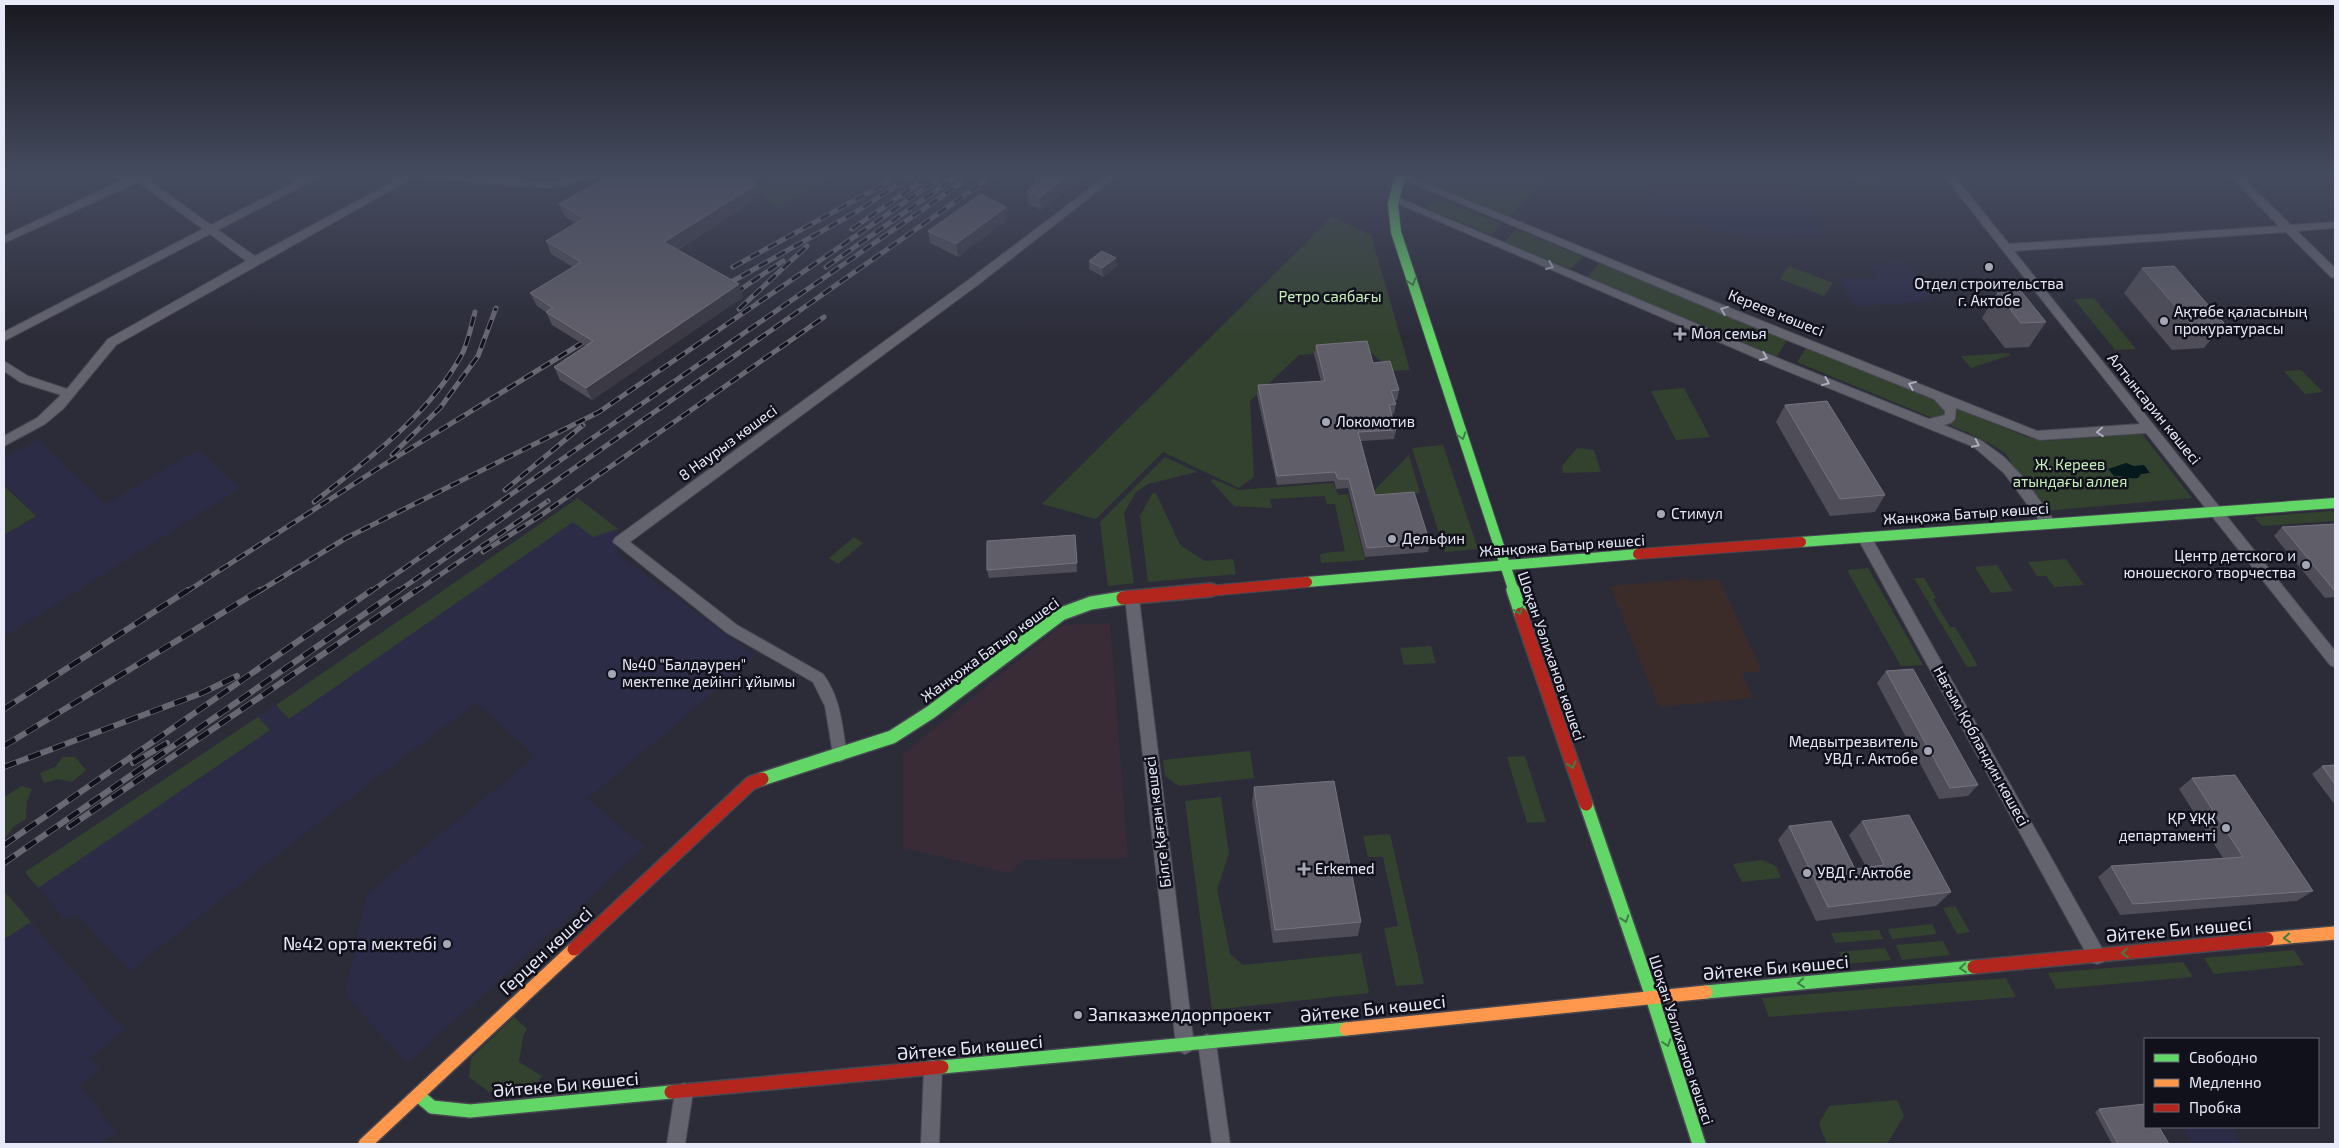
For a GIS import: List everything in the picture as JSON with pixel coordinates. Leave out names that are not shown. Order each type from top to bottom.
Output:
[{"type":"street","points":[[4,240],[26,230]]},
{"type":"street","points":[[4,337],[209,230],[254,261]]},
{"type":"street","points":[[4,442],[41,421],[70,394],[112,342],[312,230]]},
{"type":"street","name":"8 Наурыз көшесі","points":[[839,755],[832,706],[825,688],[818,678],[732,629],[620,542],[1042,230]]},
{"type":"street","name":"Шоқан Уәлиханов көшесі","points":[[1395,230],[1504,565],[1652,997],[1699,1144]]},
{"type":"street","points":[[1465,230],[1978,444],[1992,452],[2012,473],[2049,522]]},
{"type":"street","name":"Кереев көшесі","points":[[1529,230],[1736,316],[2040,436],[2148,428]]},
{"type":"street","name":"Алтынсарин көшесі","points":[[1991,230],[2335,661]]},
{"type":"street","points":[[2006,248],[2266,230]]},
{"type":"street","points":[[2290,230],[2335,274]]},
{"type":"street","points":[[4,366],[24,379],[70,394]]},
{"type":"street","points":[[1927,424],[1947,420],[1951,416],[1947,405],[1937,395]]},
{"type":"street","name":"Жанқожа Батыр көшесі","points":[[751,783],[874,744],[906,729],[1070,609],[1105,600],[1504,565],[2049,522],[2335,503]]},
{"type":"street","name":"Нағым Қобландин көшесі","points":[[1864,537],[2096,956]]},
{"type":"street","name":"Білге Қаған көшесі","points":[[1132,598],[1184,1045]]},
{"type":"street","name":"Герцен көшесі","points":[[365,1144],[751,783]]},
{"type":"street","name":"Әйтеке Би көшесі","points":[[418,1095],[432,1107],[470,1111],[1184,1045],[1652,997],[2335,933]]},
{"type":"street","points":[[1207,1042],[1221,1144]]},
{"type":"street","points":[[930,1144],[933,1068]]},
{"type":"street","points":[[676,1144],[684,1092]]},
{"type":"shaded area","points":[[1716,230],[1821,230],[1825,236],[1748,238]]},
{"type":"shaded area","points":[[1906,262],[1934,301],[1856,306],[1838,279],[1877,277],[1869,264]]},
{"type":"shaded area","points":[[37,440],[106,504],[198,450],[240,488],[4,637],[4,536],[37,516],[4,483],[4,458]]},
{"type":"shaded area","points":[[2126,463],[2134,466],[2144,465],[2150,473],[2141,474],[2138,478],[2132,478],[2114,476],[2108,469]]},
{"type":"shaded area","points":[[578,498],[618,529],[617,554],[756,656],[587,799],[645,847],[408,1063],[345,995],[367,894],[536,756],[476,703],[372,781],[130,971],[76,913],[66,920],[25,872],[276,705]]},
{"type":"shaded area","points":[[1689,579],[1691,581],[1719,579],[1762,671],[1742,673],[1753,698],[1659,707],[1610,586]]},
{"type":"shaded area","points":[[1110,623],[1128,858],[1022,860],[1010,873],[903,848],[903,754],[1062,625]]},
{"type":"shaded area","points":[[4,891],[124,1030],[90,1057],[99,1070],[80,1085],[116,1133],[98,1144],[4,1144]]},
{"type":"shaded area","points":[[2184,1128],[2232,1128],[2241,1144],[2192,1144]]},
{"type":"green space","name":"Ретро саябағы","points":[[1319,230],[1359,230],[1371,235],[1410,370],[1392,371],[1367,349],[1299,355],[1250,401],[1254,477],[1239,488],[1163,452],[1096,519],[1042,504]]},
{"type":"green space","points":[[1478,230],[1496,230],[1491,235]]},
{"type":"green space","points":[[1517,230],[1583,257],[1571,269],[1504,242]]},
{"type":"green space","points":[[1599,263],[1787,340],[1777,356],[1587,277]]},
{"type":"green space","points":[[1789,266],[1833,283],[1824,296],[1780,279]]},
{"type":"green space","points":[[2094,298],[2136,349],[2115,350],[2074,299]]},
{"type":"green space","name":"Ж. Кереев атындағы аллея","points":[[1807,347],[2024,436],[2046,441],[2142,434],[2192,498],[2045,511],[2005,453],[1969,433],[1797,362]]},
{"type":"green space","points":[[2009,353],[2011,355],[1971,368],[1961,356]]},
{"type":"green space","points":[[2301,370],[2323,392],[2305,394],[2284,371]]},
{"type":"green space","points":[[1684,388],[1710,437],[1676,440],[1651,391]]},
{"type":"green space","points":[[1443,445],[1478,549],[1445,552],[1412,448]]},
{"type":"green space","points":[[1577,448],[1594,450],[1601,472],[1563,473],[1562,466]]},
{"type":"green space","points":[[1409,455],[1420,493],[1368,497]]},
{"type":"green space","points":[[1165,457],[1197,472],[1148,484],[1136,492],[1124,513],[1134,583],[1108,586],[1100,522]]},
{"type":"green space","points":[[1213,479],[1239,490],[1333,483],[1338,495],[1348,494],[1365,560],[1321,563],[1320,555],[1324,553],[1345,551],[1335,504],[1327,504],[1325,496],[1270,499],[1272,508],[1234,506],[1211,481]]},
{"type":"green space","points":[[4,486],[36,516],[4,535]]},
{"type":"green space","points":[[1156,493],[1180,545],[1205,561],[1233,559],[1236,574],[1148,582],[1140,516],[1152,494]]},
{"type":"green space","points":[[578,498],[618,529],[593,537],[573,522],[289,719],[276,705]]},
{"type":"green space","points":[[2332,511],[2335,515],[2335,521],[2262,526],[2254,517]]},
{"type":"green space","points":[[854,537],[863,543],[838,564],[829,558]]},
{"type":"green space","points":[[2066,559],[2084,585],[2054,587],[2046,576],[2037,576],[2028,562]]},
{"type":"green space","points":[[1997,565],[2013,591],[1991,593],[1975,567]]},
{"type":"green space","points":[[1868,568],[1923,665],[1901,666],[1847,570]]},
{"type":"green space","points":[[1914,578],[1924,578],[1936,598],[1933,599],[1950,627],[1955,627],[1978,666],[1967,667]]},
{"type":"green space","points":[[1431,646],[1436,663],[1404,665],[1400,648]]},
{"type":"green space","points":[[258,717],[270,730],[38,888],[25,872]]},
{"type":"green space","points":[[1250,751],[1254,778],[1179,786],[1165,776],[1163,760]]},
{"type":"green space","points":[[1525,756],[1546,822],[1527,823],[1507,757]]},
{"type":"green space","points":[[63,757],[75,757],[86,770],[72,782],[58,779],[44,783],[40,773],[55,767]]},
{"type":"green space","points":[[22,786],[32,789],[27,801],[26,819],[13,827],[4,840],[4,797]]},
{"type":"green space","points":[[1221,797],[1229,854],[1217,889],[1230,954],[1243,965],[1361,953],[1369,993],[1212,1010],[1185,801]]},
{"type":"green space","points":[[1390,834],[1424,984],[1396,986],[1384,928],[1398,926],[1383,857],[1368,857],[1363,836]]},
{"type":"green space","points":[[1762,860],[1776,866],[1781,878],[1742,882],[1733,864]]},
{"type":"green space","points":[[4,891],[31,922],[4,939]]},
{"type":"green space","points":[[1955,906],[1970,932],[1957,934],[1943,908]]},
{"type":"green space","points":[[1932,924],[1937,934],[1892,939],[1888,929]]},
{"type":"green space","points":[[1879,930],[1883,939],[1835,943],[1831,933]]},
{"type":"green space","points":[[1943,941],[1950,955],[1902,960],[1896,945]]},
{"type":"green space","points":[[1885,948],[1891,960],[1845,964],[1839,952]]},
{"type":"green space","points":[[2294,950],[2304,965],[2214,974],[2204,958]]},
{"type":"green space","points":[[2183,962],[2193,977],[2056,989],[2048,973]]},
{"type":"green space","points":[[2006,978],[2016,997],[1769,1017],[1762,998]]},
{"type":"green space","points":[[514,1017],[527,1029],[523,1036],[519,1062],[542,1076],[530,1093],[489,1092],[469,1077],[471,1058]]},
{"type":"green space","points":[[1897,1100],[1904,1116],[1887,1144],[1827,1144],[1819,1124],[1829,1106]]},
{"type":"building","points":[[565,230],[684,230],[664,242],[739,284],[586,388],[554,367],[593,341],[546,312],[553,308],[530,293],[581,262],[546,241]]},
{"type":"building","points":[[930,230],[975,230],[956,244],[928,231]]},
{"type":"building","points":[[1102,251],[1116,258],[1102,268],[1089,261]]},
{"type":"building","points":[[2174,266],[2224,323],[2192,325],[2142,268]]},
{"type":"building","points":[[2021,291],[2046,322],[2021,323],[1997,293]]},
{"type":"building","name":"Локомотив","points":[[1367,341],[1373,363],[1390,361],[1399,390],[1391,391],[1396,404],[1389,405],[1396,430],[1358,432],[1375,495],[1414,492],[1430,543],[1367,548],[1349,479],[1338,479],[1335,472],[1277,476],[1258,385],[1325,381],[1316,345]]},
{"type":"building","points":[[1827,401],[1885,495],[1840,499],[1785,405]]},
{"type":"building","points":[[2335,524],[2335,590],[2334,590],[2282,527]]},
{"type":"building","points":[[1075,535],[1077,563],[987,570],[987,541]]},
{"type":"building","points":[[1913,669],[1978,785],[1950,788],[1886,671]]},
{"type":"building","points":[[2335,765],[2335,784],[2322,766]]},
{"type":"building","name":"ҚР ҰҚК департаменті","points":[[2235,775],[2313,891],[2133,904],[2111,866],[2243,857],[2192,778]]},
{"type":"building","name":"Erkemed","points":[[1334,781],[1361,922],[1275,930],[1254,787]]},
{"type":"building","points":[[1909,815],[1951,892],[1828,907],[1789,826],[1831,821],[1855,869],[1884,865],[1862,821]]},
{"type":"building","points":[[2144,1104],[2144,1128],[2160,1128],[2169,1144],[2118,1144],[2099,1109]]},
{"type":"railway","points":[[733,267],[801,230]]},
{"type":"railway","points":[[724,286],[825,230]]},
{"type":"railway","points":[[258,592],[346,538],[599,412],[865,230]]},
{"type":"railway","points":[[826,267],[880,230]]},
{"type":"railway","points":[[370,592],[894,230]]},
{"type":"railway","points":[[397,592],[915,230]]},
{"type":"railway","points":[[739,309],[807,246]]},
{"type":"railway","points":[[735,293],[783,261]]},
{"type":"railway","points":[[392,455],[440,408],[478,356],[496,308]]},
{"type":"railway","points":[[314,502],[395,436],[431,398],[461,356],[475,312]]},
{"type":"railway","points":[[483,552],[540,516],[824,317]]},
{"type":"railway","points":[[186,592],[377,469],[582,343]]},
{"type":"railway","points":[[505,490],[583,425]]},
{"type":"railway","points":[[415,592],[548,501]]},
{"type":"railway","points":[[4,709],[188,590]]},
{"type":"railway","points":[[4,746],[260,590]]},
{"type":"railway","points":[[4,845],[372,590]]},
{"type":"railway","points":[[4,863],[399,590]]},
{"type":"railway","points":[[69,827],[417,590]]},
{"type":"railway","points":[[4,767],[202,693],[237,676]]},
{"type":"railway","points":[[133,763],[167,743]]},
{"type":"traffic: fast","points":[[1396,230],[1521,614]]},
{"type":"traffic: fast","points":[[1801,542],[2335,503]]},
{"type":"traffic: fast","points":[[1307,582],[1638,554]]},
{"type":"traffic: fast","points":[[762,779],[892,737],[931,712],[1061,614],[1091,603],[1123,598]]},
{"type":"traffic: fast","points":[[1586,804],[1652,997],[1699,1144]]},
{"type":"traffic: fast","points":[[1706,992],[1974,967]]},
{"type":"traffic: fast","points":[[942,1067],[1346,1029]]},
{"type":"traffic: fast","points":[[418,1095],[432,1107],[470,1111],[671,1092]]},
{"type":"traffic: slow","points":[[2267,939],[2335,933]]},
{"type":"traffic: slow","points":[[365,1144],[574,949]]},
{"type":"traffic: slow","points":[[1346,1029],[1706,992]]},
{"type":"traffic: jam","points":[[1638,554],[1801,542]]},
{"type":"traffic: jam","points":[[1123,598],[1307,582]]},
{"type":"traffic: jam","points":[[1521,614],[1586,804]]},
{"type":"traffic: jam","points":[[574,949],[751,783],[762,779]]},
{"type":"traffic: jam","points":[[1974,967],[2267,939]]},
{"type":"traffic: jam","points":[[671,1092],[942,1067]]},
{"type":"place","name":"Отдел строительства г. Актобе","points":[[1989,267]]},
{"type":"place","name":"Ақтөбе қаласының прокуратурасы","points":[[2164,321]]},
{"type":"place","name":"Моя семья","points":[[1680,334]]},
{"type":"place","name":"Локомотив","points":[[1326,422]]},
{"type":"place","name":"Стимул","points":[[1661,514]]},
{"type":"place","name":"Дельфин","points":[[1392,539]]},
{"type":"place","name":"Центр детского и юношеского творчества","points":[[2306,565]]},
{"type":"place","name":"№40 \"Балдәурен\" мектепке дейінгі ұйымы","points":[[612,674]]},
{"type":"place","name":"Медвытрезвитель УВД г. Актобе","points":[[1928,751]]},
{"type":"place","name":"ҚР ҰҚК департаменті","points":[[2226,828]]},
{"type":"place","name":"Erkemed","points":[[1304,869]]},
{"type":"place","name":"УВД г. Актобе","points":[[1807,873]]},
{"type":"place","name":"№42 орта мектебі","points":[[447,944]]},
{"type":"place","name":"Запказжелдорпроект","points":[[1078,1015]]}]
